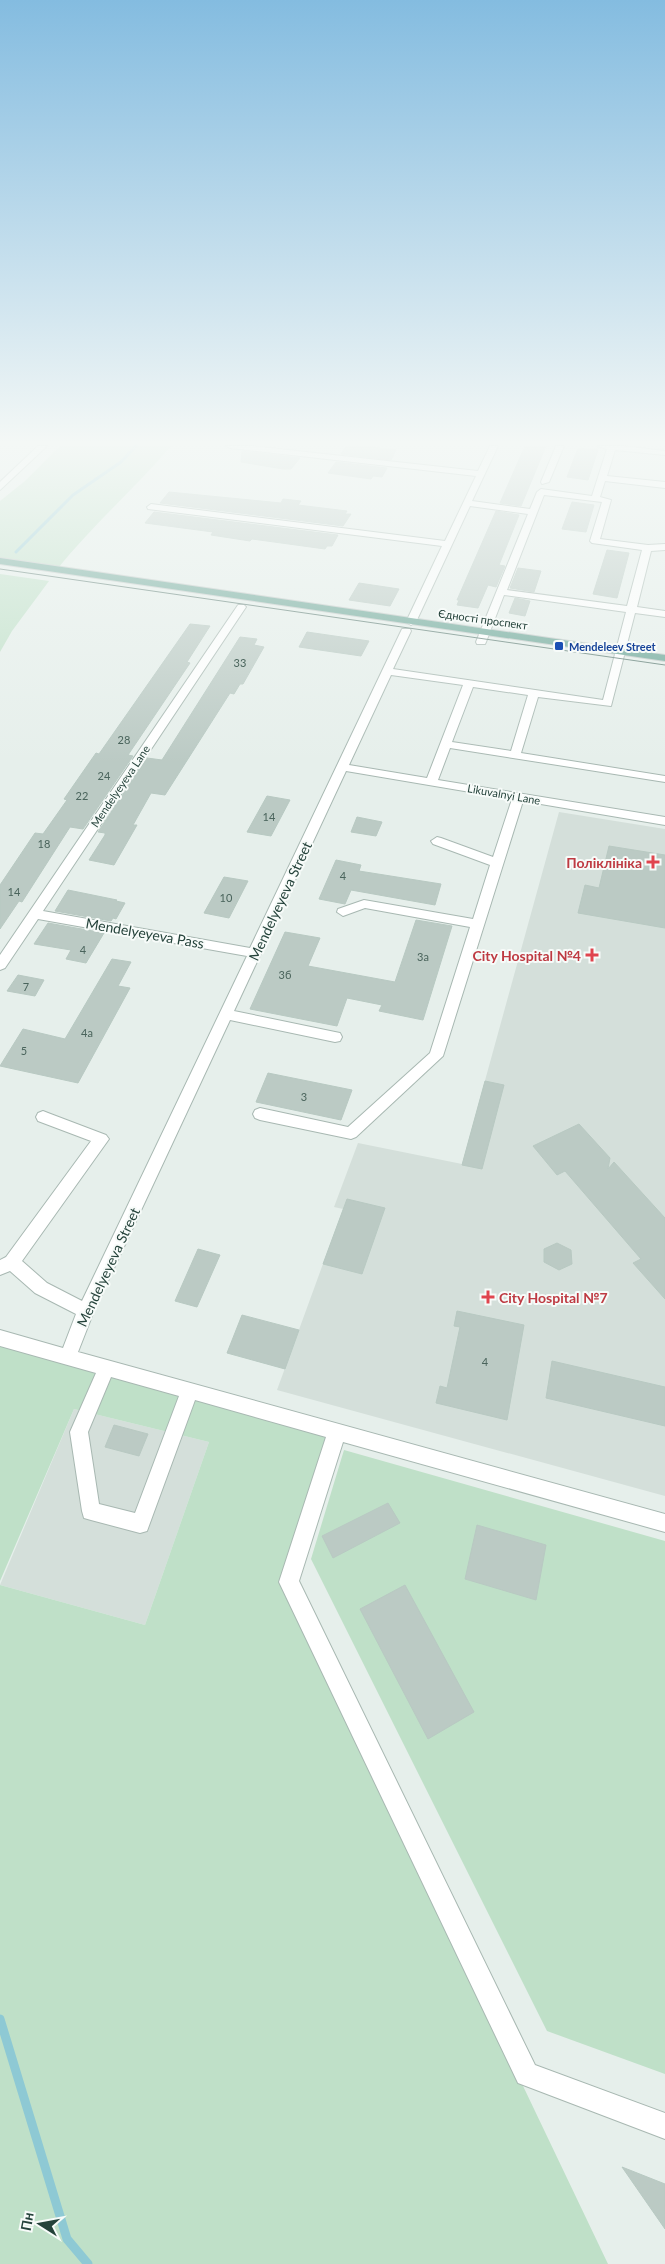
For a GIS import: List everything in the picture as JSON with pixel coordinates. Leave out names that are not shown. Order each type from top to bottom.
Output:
[{"type":"main road","name":"Єдності проспект","points":[[0,561],[408,626],[619,657],[665,668]]},
{"type":"main road","name":"Єдності проспект","points":[[0,572],[241,607],[408,626]]},
{"type":"main road","name":"Єдності проспект","points":[[619,657],[665,658]]},
{"type":"street","name":"Mendelyeyeva Street","points":[[68,1356],[86,1311],[444,552]]},
{"type":"street","points":[[483,637],[518,552]]},
{"type":"street","points":[[388,671],[607,704],[646,552]]},
{"type":"street","points":[[502,592],[665,614]]},
{"type":"street","name":"Mendelyeyeva Lane","points":[[0,965],[241,607]]},
{"type":"street","points":[[431,782],[469,683]]},
{"type":"street","points":[[515,755],[534,693]]},
{"type":"street","points":[[446,744],[665,779]]},
{"type":"street","name":"Likuvalnyi Lane","points":[[342,767],[665,822]]},
{"type":"street","points":[[260,1114],[350,1133],[436,1056],[518,797]]},
{"type":"street","points":[[437,841],[497,863]]},
{"type":"street","points":[[343,912],[364,904],[478,924]]},
{"type":"street","name":"Mendelyeyeva Pass","points":[[35,914],[256,954]]},
{"type":"street","points":[[227,1015],[335,1037]]},
{"type":"street","points":[[43,1117],[101,1139],[6,1265],[41,1288],[86,1311]]},
{"type":"street","points":[[0,1338],[665,1523]]},
{"type":"street","points":[[107,1367],[79,1432],[91,1511],[140,1524],[190,1390]]},
{"type":"street","points":[[337,1431],[289,1582],[527,2074],[665,2126]]},
{"type":"shaded area","name":"City Hospital №7","points":[[559,812],[665,829],[665,1496],[277,1390],[343,1209],[334,1207],[358,1143],[462,1164]]},
{"type":"shaded area","points":[[74,1409],[209,1442],[145,1625],[0,1585]]},
{"type":"green space","points":[[0,552],[72,552],[58,568],[0,560]]},
{"type":"green space","points":[[0,574],[49,581],[12,631],[0,652]]},
{"type":"green space","points":[[0,1346],[330,1438],[283,1583],[608,2264],[0,2264],[0,1585],[145,1625],[209,1442],[74,1409],[0,1581]]},
{"type":"green space","points":[[344,1450],[665,1541],[665,2074],[547,2031],[311,1559]]},
{"type":"building","points":[[478,552],[504,552],[499,565],[505,566],[496,587],[488,585],[478,608],[457,605],[459,600],[457,600]]},
{"type":"building","points":[[606,552],[629,553],[617,598],[593,594]]},
{"type":"building","points":[[518,568],[541,571],[534,592],[510,588]]},
{"type":"building","points":[[359,583],[399,589],[390,606],[349,600]]},
{"type":"building","points":[[515,598],[530,601],[525,616],[509,613]]},
{"type":"building","points":[[190,624],[210,626],[187,662],[190,663],[128,755],[133,756],[83,829],[70,827],[22,902],[19,901],[0,929],[0,885],[35,833],[43,834],[67,800],[64,799],[96,753],[99,754]]},
{"type":"building","points":[[307,632],[369,641],[361,656],[299,647]]},
{"type":"building","points":[[240,637],[257,639],[254,645],[264,647],[243,684],[240,684],[234,694],[230,693],[165,795],[151,793],[133,825],[137,825],[114,865],[89,860],[105,835],[105,833],[98,832],[147,758],[162,760]]},
{"type":"building","points":[[267,796],[290,800],[271,836],[247,832]]},
{"type":"building","points":[[357,817],[382,822],[376,836],[351,832]]},
{"type":"building","points":[[609,846],[665,855],[665,928],[578,913],[585,885],[599,888]]},
{"type":"building","points":[[336,860],[361,865],[359,871],[441,884],[435,905],[351,890],[345,904],[319,899]]},
{"type":"building","points":[[224,877],[248,881],[229,918],[204,913]]},
{"type":"building","points":[[68,890],[125,903],[116,919],[113,918],[111,921],[55,911]]},
{"type":"building","points":[[416,920],[452,926],[423,1020],[379,1011],[382,1005],[347,998],[337,1026],[250,1009],[285,932],[320,938],[308,966],[395,982]]},
{"type":"building","points":[[48,923],[104,933],[86,963],[66,959],[71,950],[34,944]]},
{"type":"building","points":[[112,959],[131,962],[118,986],[130,988],[78,1083],[0,1066],[23,1029],[65,1039]]},
{"type":"building","points":[[18,975],[44,980],[35,996],[7,991]]},
{"type":"building","points":[[268,1073],[352,1090],[341,1120],[256,1102]]},
{"type":"building","points":[[485,1081],[504,1085],[482,1169],[462,1165]]},
{"type":"building","points":[[579,1124],[610,1158],[608,1169],[614,1162],[665,1218],[665,1299],[633,1263],[641,1259],[565,1171],[557,1175],[533,1146]]},
{"type":"building","points":[[347,1199],[385,1208],[362,1274],[323,1264]]},
{"type":"building","points":[[557,1243],[571,1250],[572,1264],[559,1270],[544,1262],[544,1249]]},
{"type":"building","points":[[198,1249],[220,1255],[197,1307],[175,1301]]},
{"type":"building","points":[[457,1311],[524,1325],[507,1420],[436,1403],[440,1386],[447,1388],[460,1327],[454,1326]]},
{"type":"building","points":[[242,1315],[299,1330],[285,1369],[227,1353]]},
{"type":"building","points":[[552,1361],[665,1387],[665,1426],[546,1398]]},
{"type":"building","points":[[114,1425],[148,1434],[139,1456],[105,1447]]},
{"type":"building","points":[[388,1503],[400,1523],[333,1558],[322,1536]]},
{"type":"building","points":[[477,1525],[546,1545],[536,1600],[465,1579]]},
{"type":"building","points":[[405,1585],[474,1712],[428,1739],[360,1609]]},
{"type":"building","points":[[622,2167],[665,2184],[665,2229]]},
{"type":"waterway","points":[[0,2019],[67,2239],[88,2264]]},
{"type":"tram line","points":[[0,569],[665,665]]},
{"type":"place","name":"Mendeleev Street","points":[[559,646]]},
{"type":"place","name":"Поліклініка","points":[[653,862]]},
{"type":"place","name":"City Hospital №4","points":[[592,955]]},
{"type":"place","name":"City Hospital №7","points":[[488,1297]]}]
